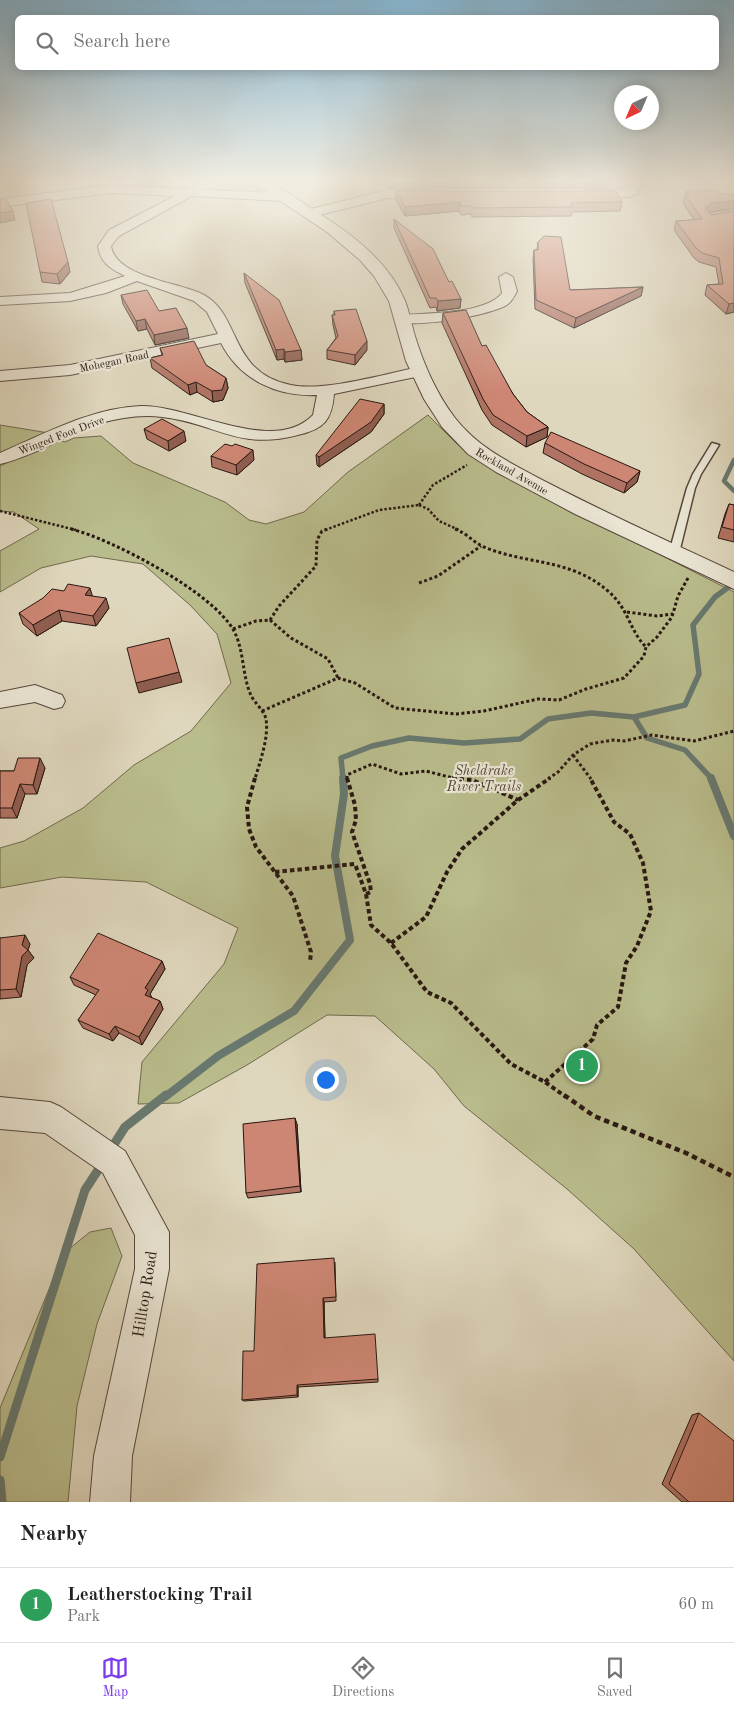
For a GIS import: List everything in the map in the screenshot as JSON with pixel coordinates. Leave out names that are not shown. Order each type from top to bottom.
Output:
[{"type":"street","points":[[103,252],[118,269],[200,299],[217,314],[232,350],[245,368],[270,382],[290,390],[303,392],[326,390],[419,372]]},
{"type":"street","name":"Rockland Avenue","points":[[359,252],[385,280],[393,292],[419,372],[437,408],[457,433],[483,456],[566,501],[734,581]]},
{"type":"street","points":[[0,301],[49,301],[91,294],[136,277]]},
{"type":"street","points":[[402,318],[478,311],[500,304],[509,293],[506,277]]},
{"type":"street","name":"Mohegan Road","points":[[0,376],[70,370],[227,337]]},
{"type":"street","name":"Winged Foot Drive","points":[[0,459],[93,420],[141,411],[168,412],[195,418],[218,429],[254,437],[274,437],[300,430],[317,421],[323,412],[326,390]]},
{"type":"street","points":[[0,700],[44,694],[54,701]]},
{"type":"street","name":"Hilltop Road","points":[[0,1113],[50,1118],[102,1154],[152,1232],[152,1269],[113,1456],[110,1502]]},
{"type":"lane","points":[[674,553],[690,488],[696,474],[715,445]]},
{"type":"path","points":[[419,505],[423,495],[432,485],[483,456]]},
{"type":"path","points":[[270,620],[279,606],[316,566],[314,557],[317,540],[322,531],[379,510],[419,505],[428,510],[438,520],[469,534],[481,546],[512,555],[526,555],[584,574],[605,588],[627,612],[638,640],[646,647]]},
{"type":"path","points":[[0,512],[80,531],[160,567],[216,609],[233,629],[241,649],[250,694],[266,718],[264,748],[247,807],[250,829],[256,848],[293,896],[310,952],[310,962]]},
{"type":"path","points":[[419,583],[438,576],[481,546]]},
{"type":"path","points":[[262,711],[338,678],[355,683],[395,708],[456,714],[484,711],[538,699],[559,700],[586,689],[624,678],[644,656],[646,647],[665,628],[678,596],[688,578],[705,567]]},
{"type":"path","points":[[627,612],[658,616],[672,614]]},
{"type":"path","points":[[233,629],[256,621],[270,620],[297,642],[316,649],[336,666],[338,678]]},
{"type":"path","points":[[391,943],[426,917],[447,872],[462,849],[518,800],[558,772],[573,755],[590,744],[652,735],[694,741],[734,731]]},
{"type":"path","points":[[546,1082],[594,1039],[597,1025],[618,1007],[626,963],[637,946],[651,911],[643,863],[630,834],[614,822],[592,781],[573,755]]},
{"type":"path","points":[[366,894],[371,892],[370,884],[362,866],[352,832],[356,820],[355,804],[347,782],[347,775],[372,764],[401,774],[426,771],[461,780],[472,780],[518,800]]},
{"type":"path","points":[[274,872],[354,864],[366,894],[371,925],[391,943],[427,992],[451,1003],[511,1064],[546,1082],[594,1116],[686,1153],[734,1177]]},
{"type":"green space","name":"Sheldrake River Trails","points":[[428,415],[457,444],[500,474],[734,592],[734,1361],[634,1249],[567,1189],[464,1106],[434,1069],[375,1016],[327,1015],[247,1065],[179,1103],[138,1104],[142,1062],[224,964],[238,928],[146,882],[62,877],[0,888],[0,848],[24,841],[83,808],[134,765],[191,731],[231,683],[217,634],[190,605],[143,564],[91,556],[41,568],[0,592],[0,551],[39,529],[14,512],[0,511],[0,466],[57,440],[65,442],[74,438],[101,436],[133,463],[225,502],[249,520],[266,524],[304,512],[348,472]]},
{"type":"green space","points":[[0,425],[49,433],[0,454]]},
{"type":"green space","points":[[111,1228],[122,1256],[97,1324],[77,1406],[68,1502],[0,1502],[0,1408],[64,1253],[90,1232]]},
{"type":"building","points":[[36,252],[65,252],[68,262],[57,274],[40,272]]},
{"type":"building","points":[[409,252],[434,252],[449,282],[452,281],[461,299],[438,301],[436,298],[430,298]]},
{"type":"building","points":[[534,252],[564,252],[570,290],[643,287],[576,318],[536,300]]},
{"type":"building","points":[[734,252],[734,303],[729,304],[707,285],[723,284],[719,258],[702,253]]},
{"type":"building","points":[[244,273],[279,300],[301,350],[285,352],[284,349],[276,350]]},
{"type":"building","points":[[147,290],[159,311],[176,308],[187,328],[154,335],[145,319],[136,321],[121,295]]},
{"type":"building","points":[[356,309],[367,341],[355,355],[327,350],[338,336],[332,315],[335,315],[334,311]]},
{"type":"building","points":[[466,310],[482,346],[486,345],[513,394],[527,412],[548,427],[527,436],[493,415],[483,399],[443,313]]},
{"type":"building","points":[[194,341],[206,365],[226,378],[222,390],[212,391],[196,382],[188,385],[150,358],[163,355],[160,348]]},
{"type":"building","points":[[360,399],[384,404],[371,422],[319,457],[316,455]]},
{"type":"building","points":[[162,419],[184,431],[168,441],[144,429]]},
{"type":"building","points":[[551,432],[640,471],[627,483],[584,464],[545,443]]},
{"type":"building","points":[[225,444],[232,446],[235,444],[253,450],[236,465],[211,456]]},
{"type":"building","points":[[729,504],[734,505],[734,530],[722,527]]},
{"type":"building","points":[[68,584],[90,588],[85,595],[106,598],[93,616],[59,610],[33,625],[19,613],[43,598],[52,589],[64,591]]},
{"type":"building","points":[[169,638],[179,672],[136,683],[127,648]]},
{"type":"building","points":[[18,758],[40,758],[33,785],[20,784],[12,808],[0,808],[0,771],[14,771]]},
{"type":"building","points":[[98,933],[162,961],[145,988],[148,990],[145,995],[160,1001],[139,1037],[115,1026],[109,1034],[78,1020],[99,990],[70,977]]},
{"type":"building","points":[[25,935],[22,945],[28,950],[22,956],[16,989],[0,990],[0,938]]},
{"type":"building","points":[[295,1118],[300,1186],[246,1193],[243,1124]]},
{"type":"building","points":[[334,1258],[336,1297],[323,1298],[324,1338],[375,1334],[378,1379],[297,1385],[297,1395],[242,1400],[243,1351],[254,1351],[257,1264]]},
{"type":"building","points":[[699,1413],[734,1441],[734,1502],[689,1502],[669,1484]]},
{"type":"waterway","points":[[734,460],[724,481],[734,491]]},
{"type":"waterway","points":[[634,717],[685,705],[699,674],[693,625],[715,597],[734,583]]},
{"type":"waterway","points":[[343,779],[341,758],[372,746],[409,738],[464,743],[520,739],[548,719],[591,713],[634,717]]},
{"type":"waterway","points":[[634,717],[647,738],[685,750],[712,779]]},
{"type":"waterway","points":[[165,1097],[218,1056],[294,1011],[350,940],[335,856],[344,794],[343,778]]},
{"type":"waterway","points":[[711,778],[734,836]]},
{"type":"waterway","points":[[111,1149],[125,1127],[166,1095]]},
{"type":"waterway","points":[[0,1457],[85,1190],[102,1164]]},
{"type":"waterway","points":[[0,1480],[2,1502]]},
{"type":"place","name":"Leatherstocking Trail","points":[[582,1066]]}]
